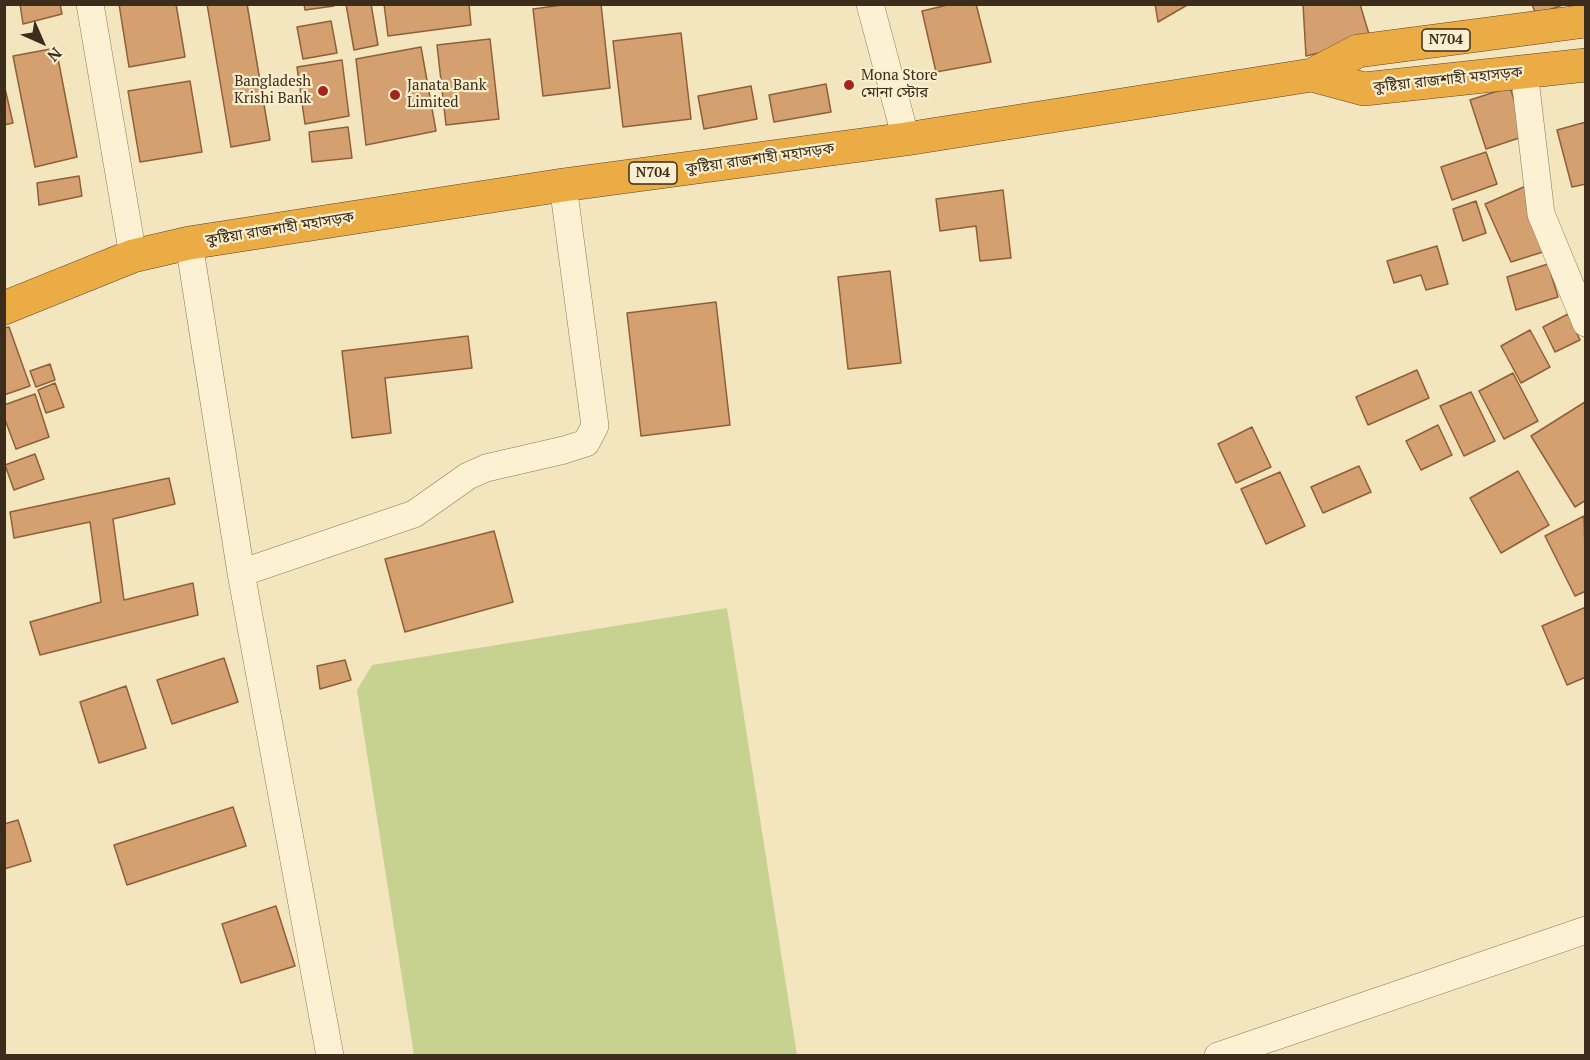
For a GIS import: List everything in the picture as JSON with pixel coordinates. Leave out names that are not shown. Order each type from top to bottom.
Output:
[{"type":"highway","name":"কুষ্টিয়া রাজশাহী মহাসড়ক","points":[[4,308],[133,256],[189,243],[563,185],[906,139],[1312,75],[1358,51],[1586,21]]},
{"type":"highway","name":"কুষ্টিয়া রাজশাহী মহাসড়ক","points":[[1312,75],[1364,89],[1586,65]]},
{"type":"street","points":[[90,4],[133,256]]},
{"type":"street","points":[[870,4],[906,139]]},
{"type":"street","points":[[1524,71],[1541,214],[1586,323]]},
{"type":"street","points":[[241,573],[414,514],[468,476],[486,468],[586,443],[595,426],[563,185]]},
{"type":"street","points":[[189,243],[241,573],[330,1056]]},
{"type":"street","points":[[1218,1056],[1586,930]]},
{"type":"green space","points":[[727,608],[797,1055],[414,1055],[357,690],[372,665]]},
{"type":"building","points":[[20,4],[60,4],[62,14],[23,24]]},
{"type":"building","points":[[119,4],[176,4],[185,57],[129,67]]},
{"type":"building","points":[[207,4],[247,4],[270,140],[231,147]]},
{"type":"building","points":[[304,4],[334,4],[334,6],[305,10]]},
{"type":"building","points":[[346,4],[371,4],[378,45],[354,50]]},
{"type":"building","points":[[384,4],[469,4],[471,25],[388,36]]},
{"type":"building","points":[[569,4],[601,4],[610,88],[543,96],[533,9]]},
{"type":"building","points":[[952,4],[976,4],[991,62],[936,72],[922,11]]},
{"type":"building","points":[[1155,4],[1189,4],[1158,22]]},
{"type":"building","points":[[1303,4],[1360,4],[1371,41],[1306,56]]},
{"type":"building","points":[[1532,4],[1565,4],[1536,15]]},
{"type":"building","points":[[331,21],[337,53],[303,59],[297,27]]},
{"type":"building","points":[[681,33],[691,119],[623,127],[613,41]]},
{"type":"building","points":[[490,39],[499,119],[446,125],[437,45]]},
{"type":"building","name":"Janata Bank Limited","points":[[421,47],[436,131],[366,145],[356,59]]},
{"type":"building","points":[[56,48],[77,157],[35,167],[13,56]]},
{"type":"building","name":"Bangladesh Krishi Bank","points":[[342,60],[349,116],[305,124],[297,67]]},
{"type":"building","points":[[190,81],[202,152],[140,162],[128,91]]},
{"type":"building","points":[[4,84],[13,123],[4,125]]},
{"type":"building","points":[[826,84],[831,112],[774,122],[769,95]]},
{"type":"building","points":[[751,86],[757,119],[704,129],[698,96]]},
{"type":"building","points":[[1510,87],[1525,136],[1486,149],[1470,100]]},
{"type":"building","points":[[1586,122],[1586,184],[1572,187],[1557,130]]},
{"type":"building","points":[[348,127],[352,158],[312,162],[309,132]]},
{"type":"building","points":[[1486,152],[1497,184],[1452,200],[1441,167]]},
{"type":"building","points":[[79,176],[82,196],[39,205],[37,183]]},
{"type":"building","points":[[1526,186],[1546,251],[1511,262],[1485,204]]},
{"type":"building","points":[[1003,190],[1011,258],[980,261],[976,226],[940,231],[936,199]]},
{"type":"building","points":[[1476,201],[1486,233],[1463,241],[1453,209]]},
{"type":"building","points":[[1437,246],[1448,284],[1426,290],[1421,275],[1394,283],[1387,261]]},
{"type":"building","points":[[1548,264],[1558,297],[1516,310],[1507,277]]},
{"type":"building","points":[[890,271],[901,363],[848,369],[838,277]]},
{"type":"building","points":[[716,302],[730,425],[641,436],[627,313]]},
{"type":"building","points":[[1568,314],[1580,340],[1555,352],[1543,327]]},
{"type":"building","points":[[9,327],[30,386],[4,395],[4,328]]},
{"type":"building","points":[[1530,330],[1550,367],[1521,383],[1501,346]]},
{"type":"building","points":[[468,336],[472,368],[385,378],[391,433],[352,438],[342,351]]},
{"type":"building","points":[[50,364],[55,380],[36,387],[30,371]]},
{"type":"building","points":[[1417,370],[1429,398],[1368,425],[1356,397]]},
{"type":"building","points":[[1513,373],[1538,421],[1504,439],[1479,391]]},
{"type":"building","points":[[55,383],[64,407],[46,413],[38,390]]},
{"type":"building","points":[[1471,392],[1495,441],[1464,456],[1440,406]]},
{"type":"building","points":[[35,394],[49,437],[16,449],[4,417],[4,405]]},
{"type":"building","points":[[1585,402],[1586,500],[1575,507],[1531,436]]},
{"type":"building","points":[[1438,425],[1452,455],[1421,470],[1406,441]]},
{"type":"building","points":[[1252,427],[1271,467],[1236,483],[1218,444]]},
{"type":"building","points":[[35,454],[44,479],[14,490],[5,465]]},
{"type":"building","points":[[1359,466],[1371,492],[1323,513],[1311,487]]},
{"type":"building","points":[[1518,471],[1549,525],[1501,553],[1470,498]]},
{"type":"building","points":[[1280,472],[1305,526],[1266,544],[1241,489]]},
{"type":"building","points":[[169,478],[175,504],[113,519],[124,600],[193,583],[198,615],[40,655],[30,622],[101,602],[90,522],[14,538],[10,512]]},
{"type":"building","points":[[1584,516],[1586,591],[1575,596],[1545,536]]},
{"type":"building","points":[[494,531],[513,602],[405,632],[385,559]]},
{"type":"building","points":[[1586,607],[1586,677],[1567,685],[1542,626]]},
{"type":"building","points":[[224,658],[238,702],[172,724],[157,680]]},
{"type":"building","points":[[345,660],[351,680],[320,689],[317,666]]},
{"type":"building","points":[[126,686],[146,748],[99,763],[80,702]]},
{"type":"building","points":[[233,807],[246,846],[127,885],[114,845]]},
{"type":"building","points":[[18,820],[31,861],[4,869],[4,824]]},
{"type":"building","points":[[276,906],[295,966],[241,983],[222,924]]},
{"type":"place","name":"Mona Store মোনা স্টোর","points":[[849,85]]},
{"type":"place","name":"Bangladesh Krishi Bank","points":[[323,91]]},
{"type":"place","name":"Janata Bank Limited","points":[[395,95]]}]
